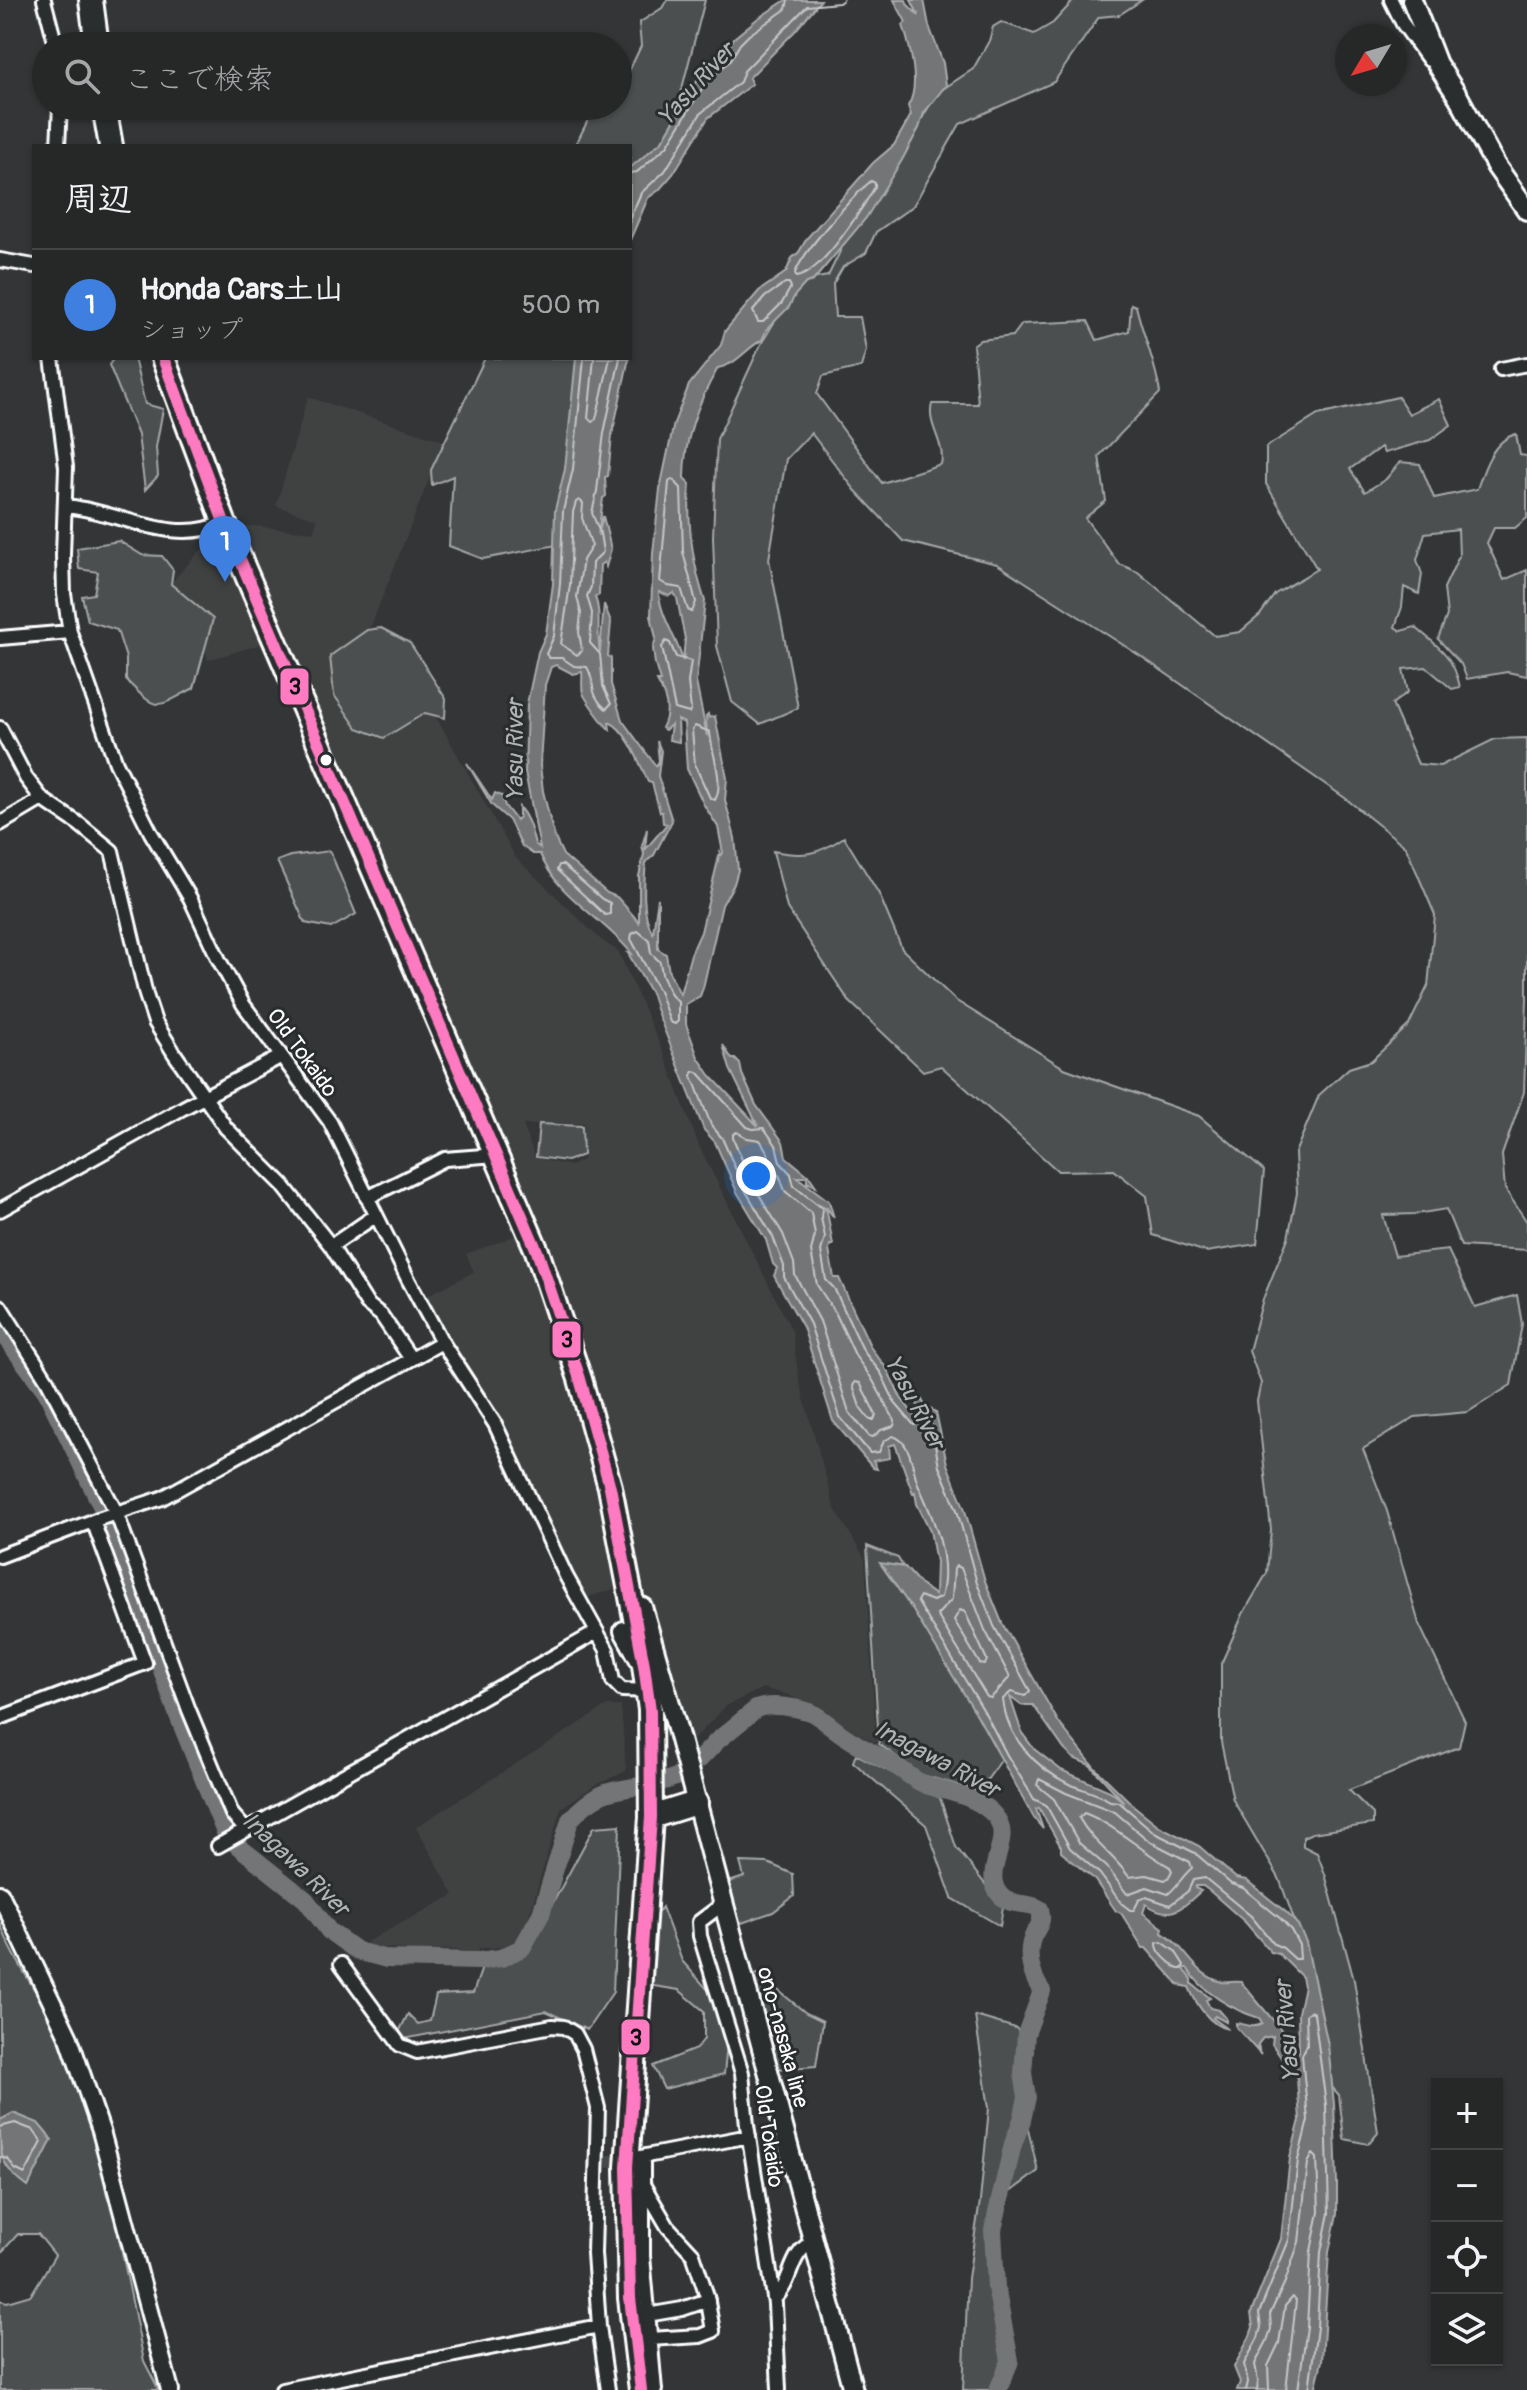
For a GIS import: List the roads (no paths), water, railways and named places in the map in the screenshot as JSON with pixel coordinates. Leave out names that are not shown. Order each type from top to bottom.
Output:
[{"type":"highway","points":[[91,0],[95,32]]},
{"type":"highway","points":[[106,120],[111,144]]},
{"type":"highway","points":[[164,360],[224,522],[496,1155],[556,1303],[610,1487],[623,1551],[638,1672],[646,1803],[627,2167],[630,2298],[641,2390]]},
{"type":"highway","points":[[599,1453],[638,1672]]},
{"type":"highway","points":[[646,1803],[696,1803]]},
{"type":"highway","points":[[627,2390],[615,2282],[613,2186],[618,2051],[646,1803]]},
{"type":"main road","points":[[1412,0],[1437,64],[1496,166],[1527,210]]},
{"type":"main road","name":"ono-nasaka line","points":[[623,1551],[638,1672],[696,1803],[853,2390]]},
{"type":"street","points":[[44,0],[52,32]]},
{"type":"street","points":[[1391,0],[1403,24],[1429,60],[1437,64]]},
{"type":"street","points":[[58,144],[59,120]]},
{"type":"street","points":[[0,260],[32,266]]},
{"type":"street","name":"Old Tokaido","points":[[52,360],[66,467],[64,594],[70,632],[123,777],[151,833],[190,898],[243,1004],[330,1122],[375,1216],[442,1342],[495,1424],[566,1576],[607,1650],[613,1681],[638,1672]]},
{"type":"street","points":[[1501,369],[1527,364]]},
{"type":"street","points":[[65,506],[116,519],[197,532],[224,522]]},
{"type":"street","points":[[0,638],[70,632]]},
{"type":"street","points":[[0,728],[26,778],[42,799],[112,851],[155,1022],[226,1128],[282,1184],[331,1246],[367,1304],[381,1315],[411,1359]]},
{"type":"street","points":[[0,824],[42,799]]},
{"type":"street","points":[[0,1210],[280,1057]]},
{"type":"street","points":[[367,1198],[445,1159],[496,1155]]},
{"type":"street","points":[[331,1246],[375,1216]]},
{"type":"street","points":[[0,1306],[47,1380],[114,1513],[189,1710],[232,1814],[243,1831]]},
{"type":"street","points":[[0,1556],[162,1498],[442,1342]]},
{"type":"street","points":[[0,1718],[145,1663],[95,1520]]},
{"type":"street","points":[[221,1844],[597,1632]]},
{"type":"street","points":[[0,1894],[69,2038],[92,2104],[170,2390]]},
{"type":"street","name":"Old Tokaido","points":[[723,1904],[699,1922],[700,1936],[742,2073],[774,2299],[779,2390]]},
{"type":"street","points":[[341,1964],[400,2045],[417,2052],[552,2026],[564,2027],[575,2034],[583,2049],[598,2108],[600,2163],[594,2253],[599,2326],[608,2390]]},
{"type":"street","points":[[655,2390],[647,2315],[643,2184],[639,2157],[749,2136]]},
{"type":"street","points":[[643,2184],[668,2227],[693,2254],[708,2300],[713,2331],[700,2336],[649,2339]]},
{"type":"street","points":[[774,2299],[782,2292],[794,2258],[802,2247],[813,2241]]},
{"type":"street","points":[[647,2315],[682,2309],[708,2300]]},
{"type":"street","points":[[282,2390],[599,2326]]},
{"type":"water","name":"Yasu River","points":[[786,0],[821,0],[749,78],[752,84],[708,118],[673,174],[648,198],[632,235],[632,166],[662,141],[699,78],[724,55],[734,38]]},
{"type":"water","points":[[894,0],[906,0],[919,16],[911,0],[924,0],[929,26],[943,63],[946,85],[924,113],[902,160],[866,218],[813,281],[806,283],[795,295],[789,307],[767,329],[762,340],[731,363],[718,368],[698,407],[689,435],[684,478],[690,484],[692,543],[705,601],[696,682],[707,736],[706,716],[715,716],[727,778],[725,800],[735,838],[738,870],[722,905],[700,996],[686,1004],[686,1024],[698,1057],[710,1075],[758,1126],[730,1069],[723,1045],[732,1059],[740,1064],[756,1105],[783,1142],[786,1157],[809,1176],[816,1186],[807,1182],[807,1177],[797,1177],[829,1201],[834,1218],[827,1208],[817,1203],[827,1211],[833,1245],[829,1250],[834,1278],[839,1278],[871,1348],[887,1369],[901,1398],[919,1421],[917,1397],[936,1412],[947,1464],[964,1507],[985,1581],[1002,1623],[1059,1723],[1095,1768],[1134,1806],[1159,1826],[1199,1846],[1236,1878],[1246,1880],[1287,1913],[1298,1925],[1306,1942],[1328,2045],[1337,2183],[1337,2214],[1329,2252],[1322,2361],[1315,2390],[1237,2390],[1240,2382],[1234,2367],[1250,2336],[1253,2327],[1251,2313],[1281,2239],[1290,2158],[1300,2120],[1296,2065],[1289,2048],[1285,2054],[1290,2071],[1272,2044],[1273,2036],[1263,2038],[1258,2044],[1259,2049],[1256,2047],[1261,2055],[1236,2027],[1236,2023],[1262,2024],[1259,2018],[1219,1999],[1201,1985],[1187,1968],[1183,1968],[1192,1979],[1192,1984],[1210,1998],[1206,2000],[1210,2008],[1219,2010],[1226,2022],[1215,2016],[1213,2018],[1228,2029],[1215,2024],[1200,2007],[1189,1987],[1179,1985],[1143,1948],[1094,1879],[1061,1852],[1039,1808],[1036,1809],[1043,1829],[1034,1818],[977,1715],[880,1563],[905,1567],[935,1595],[936,1562],[930,1530],[895,1444],[889,1446],[890,1458],[873,1461],[877,1469],[873,1468],[833,1421],[803,1327],[774,1276],[777,1268],[766,1240],[737,1192],[715,1142],[704,1130],[652,995],[628,953],[632,954],[558,883],[540,854],[533,854],[522,846],[509,820],[492,805],[467,763],[492,800],[495,793],[502,796],[505,806],[516,820],[519,807],[535,844],[540,848],[525,772],[527,704],[538,652],[546,634],[553,584],[555,510],[565,469],[576,360],[629,360],[612,435],[608,476],[605,477],[606,496],[603,498],[598,536],[603,516],[611,549],[606,567],[604,562],[600,565],[599,595],[595,597],[600,652],[604,604],[611,622],[608,656],[611,658],[611,684],[622,720],[656,766],[659,761],[657,741],[661,751],[658,776],[672,821],[654,855],[646,862],[645,908],[653,933],[658,898],[658,949],[666,954],[669,972],[680,994],[691,954],[701,932],[720,852],[721,855],[723,853],[718,827],[687,769],[684,723],[678,720],[679,742],[669,740],[671,725],[665,730],[662,728],[667,710],[657,681],[660,681],[653,648],[656,638],[651,616],[653,553],[660,489],[674,423],[689,385],[721,345],[725,331],[759,291],[786,272],[807,238],[873,163],[894,145],[911,115],[908,106],[914,88],[913,66],[903,25],[906,22]],"holes":[[[659,592],[669,596],[674,593],[677,598],[685,639],[683,661],[665,617]],[[556,665],[573,674],[582,672],[585,696],[607,728],[610,730],[609,722],[627,739],[648,782],[652,783],[663,823],[667,824],[645,850],[647,829],[642,846],[639,922],[617,897],[607,893],[563,855],[554,836],[540,765],[545,685],[551,667]],[[1010,1697],[1021,1705],[1033,1705],[1064,1749],[1073,1758],[1090,1765],[1124,1802],[1110,1791],[1061,1770],[1034,1749],[1022,1733]],[[1196,1886],[1203,1886],[1211,1892],[1245,1922],[1271,1952],[1279,1954],[1302,1977],[1304,1986],[1298,2013],[1299,2051],[1241,1982],[1222,1982],[1204,1973],[1162,1933],[1163,1928],[1143,1913],[1146,1904],[1162,1912],[1175,1911],[1201,1891]]]},
{"type":"water","points":[[13,2113],[38,2123],[52,2140],[28,2187],[7,2167],[1,2152],[0,2120]]},
{"type":"waterway","name":"Inagawa River","points":[[0,1330],[46,1391],[112,1528],[177,1713],[224,1830],[238,1846],[306,1900],[329,1931],[357,1951],[387,1959],[480,1961],[501,1958],[522,1948],[541,1914],[570,1820],[583,1807],[608,1792],[676,1777]]},
{"type":"waterway","name":"Inagawa River","points":[[699,1760],[756,1709],[783,1706],[810,1712],[920,1782],[971,1799],[988,1809],[995,1816],[1002,1836],[993,1877],[995,1887],[1005,1899],[1040,1909],[1041,1920],[1031,1941],[1030,1956],[1032,1971],[1042,1991],[1026,2034],[1023,2073],[1027,2097],[993,2230],[996,2287],[1010,2361],[998,2390]]},
{"type":"tunnel","points":[[606,2162],[630,2158]]},
{"type":"place","name":"Honda Cars土山","points":[[225,582]]}]
